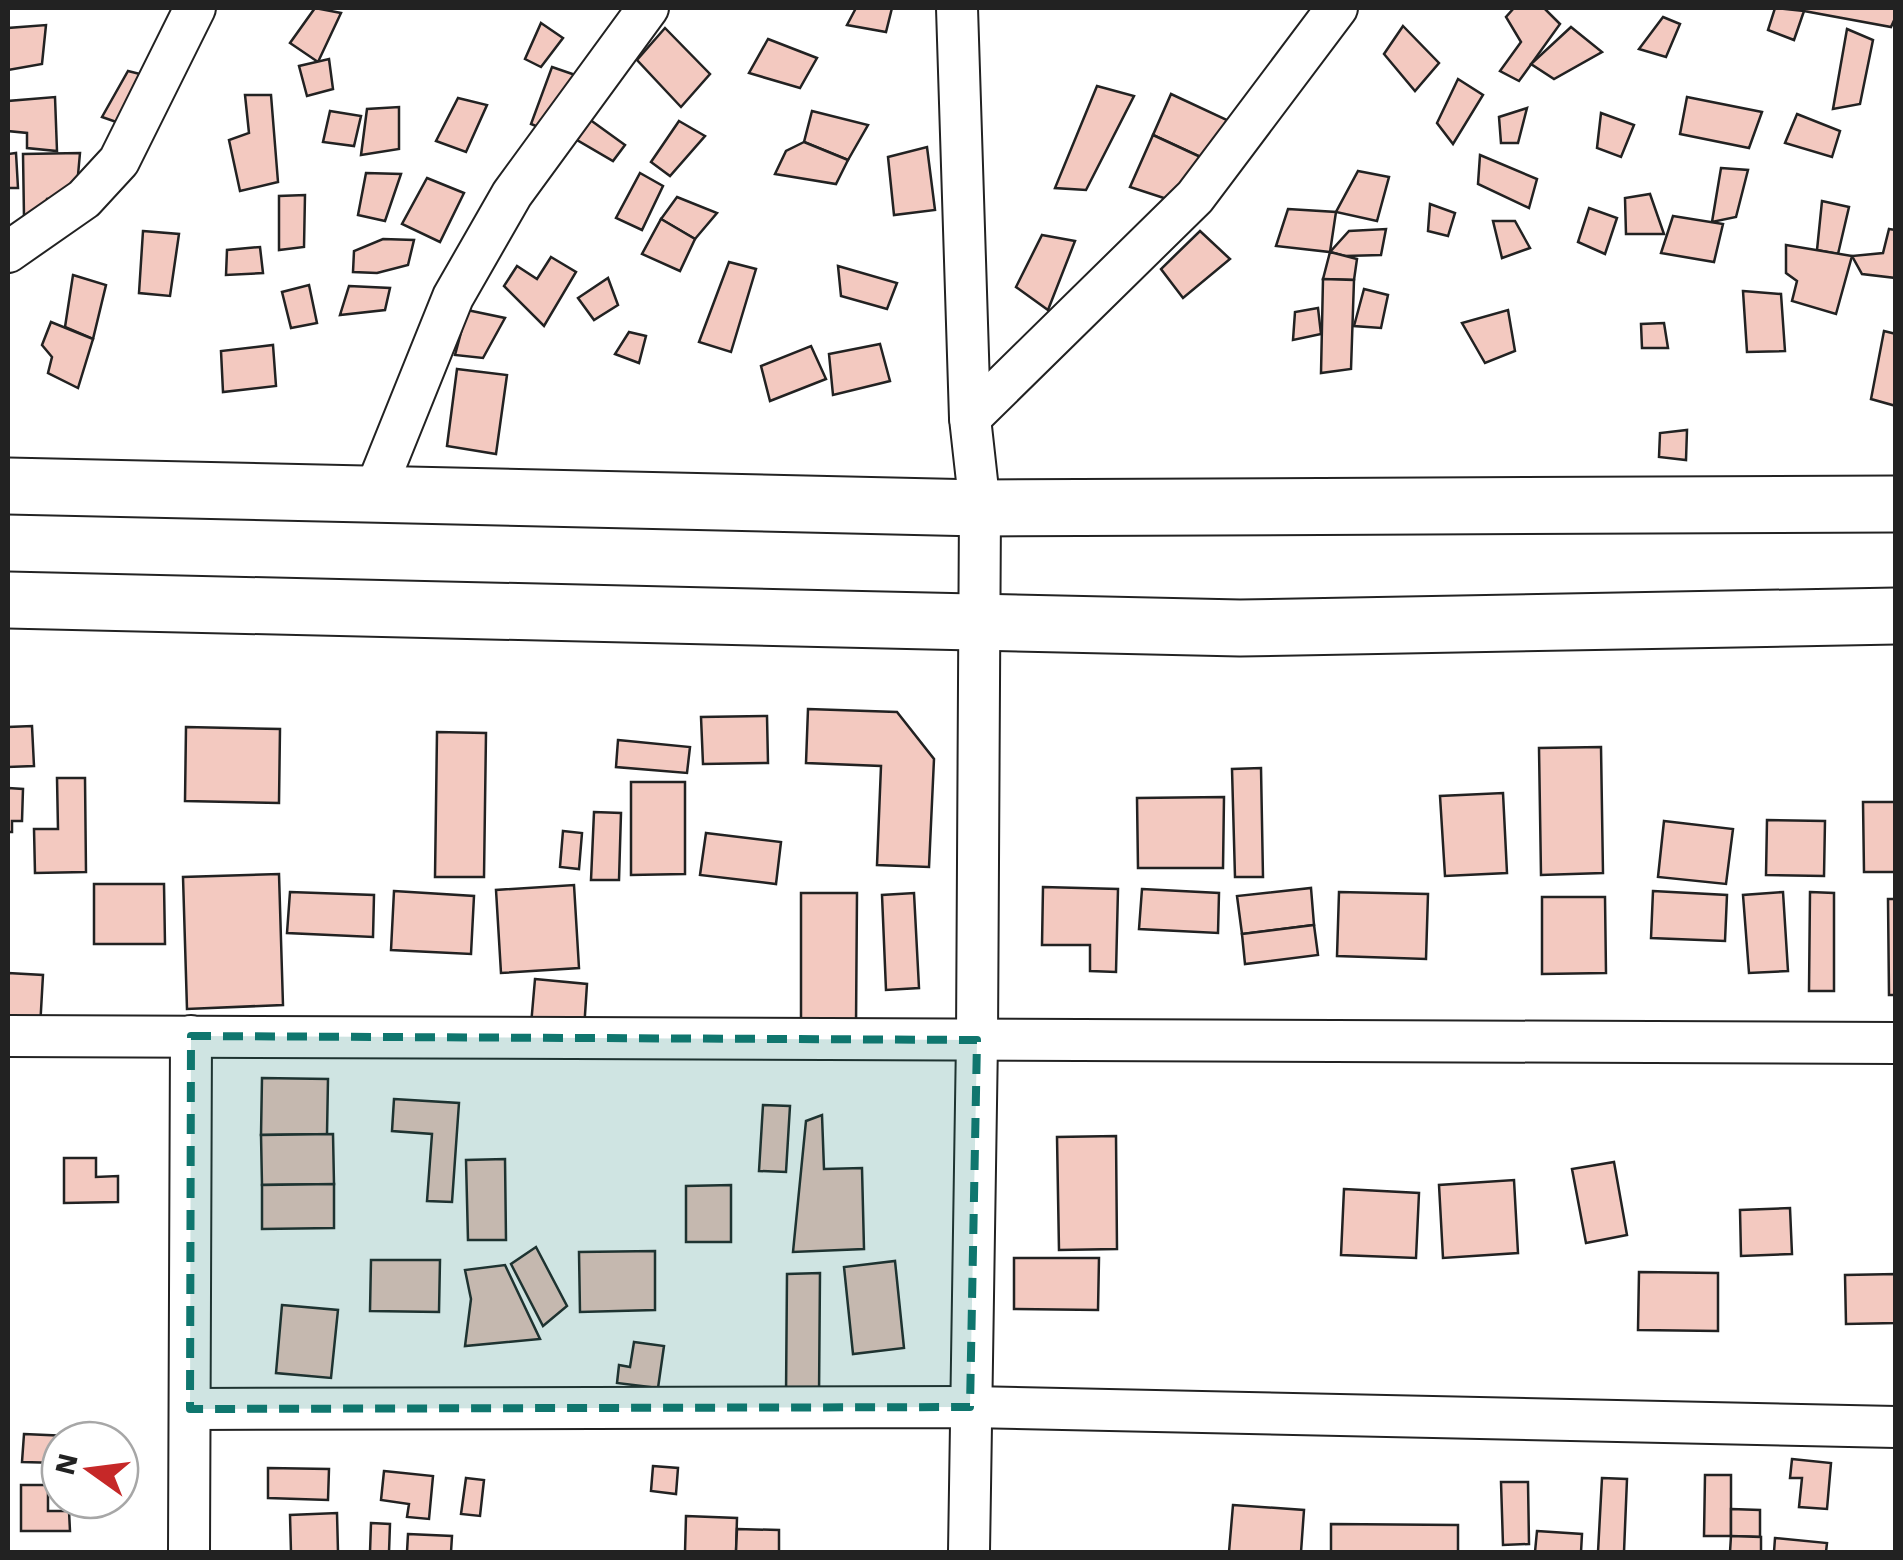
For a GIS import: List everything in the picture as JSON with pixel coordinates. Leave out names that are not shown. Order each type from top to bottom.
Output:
[{"type":"main road","points":[[8,486],[980,508],[1896,504]]},
{"type":"main road","points":[[8,600],[1240,628],[1896,616]]},
{"type":"street","points":[[8,252],[84,199],[118,160],[195,8]]},
{"type":"street","points":[[374,493],[452,298],[512,194],[648,8]]},
{"type":"street","points":[[958,8],[970,418],[980,508],[977,1040],[968,1552]]},
{"type":"street","points":[[970,418],[1195,197],[1336,8]]},
{"type":"street","points":[[8,1036],[1896,1043]]},
{"type":"street","points":[[189,1552],[191,1036]]},
{"type":"street","points":[[190,1409],[970,1407],[1896,1427]]},
{"type":"highlighted area","points":[[191,1036],[977,1040],[970,1407],[190,1409]]},
{"type":"building","points":[[315,8],[341,13],[318,62],[290,43]]},
{"type":"building","points":[[856,8],[892,8],[886,32],[847,25]]},
{"type":"building","points":[[1514,8],[1544,8],[1560,24],[1519,81],[1500,71],[1521,42],[1506,17]]},
{"type":"building","points":[[1775,8],[1804,11],[1794,40],[1768,30]]},
{"type":"building","points":[[1896,8],[1896,16],[1891,27],[1804,11]]},
{"type":"building","points":[[1663,17],[1680,24],[1666,57],[1639,49]]},
{"type":"building","points":[[541,23],[563,38],[541,67],[525,59]]},
{"type":"building","points":[[46,25],[42,64],[8,70],[8,28]]},
{"type":"building","points":[[1403,26],[1439,63],[1415,91],[1384,54]]},
{"type":"building","points":[[1571,27],[1602,52],[1554,79],[1531,64]]},
{"type":"building","points":[[665,28],[710,74],[681,107],[637,60]]},
{"type":"building","points":[[1847,29],[1873,40],[1860,104],[1833,109]]},
{"type":"building","points":[[768,39],[817,58],[800,88],[749,73]]},
{"type":"building","points":[[329,59],[333,89],[307,96],[299,66]]},
{"type":"building","points":[[552,67],[584,78],[548,131],[531,124]]},
{"type":"building","points":[[128,71],[152,77],[122,124],[102,117]]},
{"type":"building","points":[[1458,79],[1483,95],[1453,144],[1437,123]]},
{"type":"building","points":[[1097,86],[1134,96],[1086,190],[1055,188]]},
{"type":"building","points":[[1171,94],[1227,120],[1207,160],[1153,135]]},
{"type":"building","points":[[245,95],[271,95],[278,182],[240,191],[229,140],[249,133]]},
{"type":"building","points":[[55,97],[57,151],[27,148],[27,133],[8,131],[8,101]]},
{"type":"building","points":[[1687,97],[1762,112],[1749,148],[1680,134]]},
{"type":"building","points":[[458,98],[487,105],[466,152],[436,141]]},
{"type":"building","points":[[399,107],[399,149],[361,155],[367,109]]},
{"type":"building","points":[[1527,108],[1518,143],[1501,143],[1499,117]]},
{"type":"building","points":[[330,111],[361,116],[354,146],[323,142]]},
{"type":"building","points":[[812,111],[868,125],[848,160],[804,142]]},
{"type":"building","points":[[1601,113],[1634,125],[1621,157],[1597,148]]},
{"type":"building","points":[[1797,114],[1840,131],[1832,157],[1785,143]]},
{"type":"building","points":[[589,119],[625,145],[613,161],[577,140]]},
{"type":"building","points":[[679,121],[705,136],[670,176],[651,162]]},
{"type":"building","points":[[1153,135],[1207,160],[1170,200],[1130,187]]},
{"type":"building","points":[[804,142],[848,160],[836,184],[775,174],[786,151]]},
{"type":"building","points":[[927,147],[935,210],[894,215],[888,157]]},
{"type":"building","points":[[16,153],[18,188],[8,188],[8,154]]},
{"type":"building","points":[[80,153],[76,197],[47,199],[44,216],[24,217],[23,154]]},
{"type":"building","points":[[1480,155],[1537,179],[1529,208],[1478,184]]},
{"type":"building","points":[[1721,168],[1748,170],[1736,217],[1712,222]]},
{"type":"building","points":[[1358,171],[1389,177],[1377,221],[1336,212]]},
{"type":"building","points":[[366,173],[401,174],[385,221],[358,215]]},
{"type":"building","points":[[640,173],[663,186],[642,230],[616,218]]},
{"type":"building","points":[[427,178],[464,193],[440,242],[402,224]]},
{"type":"building","points":[[1650,194],[1664,234],[1626,234],[1625,198]]},
{"type":"building","points":[[305,195],[304,247],[279,250],[279,196]]},
{"type":"building","points":[[677,197],[717,213],[695,239],[661,219]]},
{"type":"building","points":[[1822,201],[1849,207],[1838,254],[1817,250]]},
{"type":"building","points":[[1430,204],[1455,213],[1448,236],[1428,231]]},
{"type":"building","points":[[1589,208],[1617,218],[1605,254],[1578,242]]},
{"type":"building","points":[[1288,209],[1336,212],[1330,252],[1276,246]]},
{"type":"building","points":[[1673,216],[1723,224],[1714,262],[1661,253]]},
{"type":"building","points":[[661,219],[695,239],[680,271],[642,254]]},
{"type":"building","points":[[1493,221],[1515,221],[1530,248],[1502,258]]},
{"type":"building","points":[[1386,229],[1381,255],[1345,256],[1330,252],[1349,231]]},
{"type":"building","points":[[1889,229],[1896,230],[1896,278],[1862,274],[1852,256],[1883,253]]},
{"type":"building","points":[[143,231],[179,234],[170,296],[139,293]]},
{"type":"building","points":[[1200,231],[1230,259],[1183,298],[1161,269]]},
{"type":"building","points":[[1042,235],[1075,241],[1048,310],[1016,287]]},
{"type":"building","points":[[383,239],[414,240],[408,265],[377,273],[353,272],[354,251]]},
{"type":"building","points":[[1786,245],[1852,256],[1836,314],[1792,301],[1797,281],[1786,273]]},
{"type":"building","points":[[260,247],[263,273],[226,275],[227,250]]},
{"type":"building","points":[[1330,252],[1357,259],[1354,280],[1323,279]]},
{"type":"building","points":[[551,257],[576,272],[544,326],[504,286],[517,266],[537,279]]},
{"type":"building","points":[[729,262],[756,269],[731,352],[699,342]]},
{"type":"building","points":[[838,266],[897,283],[887,309],[841,296]]},
{"type":"building","points":[[73,275],[106,285],[93,339],[65,327]]},
{"type":"building","points":[[608,278],[618,305],[594,320],[578,298]]},
{"type":"building","points":[[1323,279],[1354,280],[1351,369],[1321,373]]},
{"type":"building","points":[[309,285],[317,323],[291,328],[282,292]]},
{"type":"building","points":[[349,286],[390,288],[385,310],[340,315]]},
{"type":"building","points":[[1364,289],[1388,295],[1381,328],[1354,326]]},
{"type":"building","points":[[1743,291],[1781,294],[1785,351],[1747,352]]},
{"type":"building","points":[[1318,308],[1321,334],[1293,340],[1295,312]]},
{"type":"building","points":[[467,310],[505,318],[483,358],[455,355]]},
{"type":"building","points":[[1508,310],[1515,351],[1485,363],[1462,323]]},
{"type":"building","points":[[51,322],[93,339],[78,388],[48,373],[52,357],[42,345]]},
{"type":"building","points":[[1664,323],[1668,348],[1642,348],[1641,324]]},
{"type":"building","points":[[1884,331],[1896,334],[1896,406],[1871,399]]},
{"type":"building","points":[[629,332],[646,336],[639,363],[615,354]]},
{"type":"building","points":[[880,344],[890,381],[833,395],[829,354]]},
{"type":"building","points":[[273,345],[276,386],[223,392],[221,351]]},
{"type":"building","points":[[811,346],[826,379],[770,401],[761,366]]},
{"type":"building","points":[[457,369],[507,375],[496,454],[447,446]]},
{"type":"building","points":[[1687,430],[1686,460],[1659,457],[1660,433]]},
{"type":"building","points":[[808,709],[897,712],[934,759],[929,867],[877,865],[881,766],[806,763]]},
{"type":"building","points":[[767,716],[768,763],[703,764],[701,717]]},
{"type":"building","points":[[32,726],[34,766],[8,767],[8,727]]},
{"type":"building","points":[[186,727],[280,729],[279,803],[185,801]]},
{"type":"building","points":[[437,732],[486,733],[484,877],[435,877]]},
{"type":"building","points":[[618,740],[690,747],[687,773],[616,767]]},
{"type":"building","points":[[1601,747],[1603,873],[1541,875],[1539,748]]},
{"type":"building","points":[[1261,768],[1263,877],[1235,877],[1232,769]]},
{"type":"building","points":[[57,778],[85,778],[86,872],[35,873],[34,829],[58,829]]},
{"type":"building","points":[[631,782],[685,782],[685,874],[631,875]]},
{"type":"building","points":[[8,788],[23,789],[22,821],[12,821],[12,832],[8,832]]},
{"type":"building","points":[[1503,793],[1507,873],[1445,876],[1440,796]]},
{"type":"building","points":[[1224,797],[1223,868],[1138,868],[1137,798]]},
{"type":"building","points":[[1863,802],[1896,802],[1896,872],[1864,872]]},
{"type":"building","points":[[594,812],[621,813],[619,880],[591,880]]},
{"type":"building","points":[[1767,820],[1825,821],[1824,876],[1766,875]]},
{"type":"building","points":[[1664,821],[1733,829],[1726,884],[1658,877]]},
{"type":"building","points":[[563,831],[582,833],[579,869],[560,867]]},
{"type":"building","points":[[706,833],[781,842],[776,884],[700,875]]},
{"type":"building","points":[[279,874],[283,1005],[187,1009],[183,877]]},
{"type":"building","points":[[94,884],[164,884],[165,944],[94,944]]},
{"type":"building","points":[[574,885],[579,968],[501,973],[496,890]]},
{"type":"building","points":[[1043,887],[1118,889],[1116,972],[1090,971],[1090,945],[1042,945]]},
{"type":"building","points":[[1311,888],[1314,925],[1242,934],[1237,896]]},
{"type":"building","points":[[1142,889],[1219,893],[1218,933],[1139,929]]},
{"type":"building","points":[[394,891],[474,896],[471,954],[391,950]]},
{"type":"building","points":[[1653,891],[1727,895],[1725,941],[1651,938]]},
{"type":"building","points":[[290,892],[374,895],[373,937],[287,933]]},
{"type":"building","points":[[1339,892],[1428,894],[1426,959],[1337,956]]},
{"type":"building","points":[[1783,892],[1788,971],[1749,973],[1743,895]]},
{"type":"building","points":[[1810,892],[1834,893],[1834,991],[1809,991]]},
{"type":"building","points":[[801,893],[857,893],[856,1026],[801,1026]]},
{"type":"building","points":[[914,893],[919,988],[886,990],[882,895]]},
{"type":"building","points":[[1542,897],[1605,897],[1606,973],[1542,974]]},
{"type":"building","points":[[1888,899],[1896,899],[1896,995],[1889,995]]},
{"type":"building","points":[[1314,925],[1318,955],[1245,964],[1242,934]]},
{"type":"building","points":[[8,973],[43,975],[40,1028],[8,1027]]},
{"type":"building","points":[[535,979],[587,984],[584,1030],[531,1025]]},
{"type":"building","points":[[262,1078],[328,1079],[327,1134],[261,1135]]},
{"type":"building","points":[[394,1099],[459,1103],[452,1202],[427,1201],[432,1134],[392,1131]]},
{"type":"building","points":[[763,1105],[790,1106],[786,1172],[759,1171]]},
{"type":"building","points":[[822,1115],[824,1169],[862,1168],[864,1249],[793,1252],[806,1121]]},
{"type":"building","points":[[333,1134],[334,1184],[262,1185],[261,1135]]},
{"type":"building","points":[[1116,1136],[1117,1249],[1059,1250],[1057,1137]]},
{"type":"building","points":[[64,1158],[96,1158],[96,1177],[118,1176],[118,1202],[64,1203]]},
{"type":"building","points":[[505,1159],[506,1240],[468,1240],[466,1160]]},
{"type":"building","points":[[1614,1162],[1627,1235],[1586,1243],[1572,1169]]},
{"type":"building","points":[[1514,1180],[1518,1253],[1443,1258],[1439,1185]]},
{"type":"building","points":[[334,1184],[334,1228],[262,1229],[262,1185]]},
{"type":"building","points":[[731,1185],[731,1242],[686,1242],[686,1186]]},
{"type":"building","points":[[1344,1189],[1419,1193],[1416,1258],[1341,1255]]},
{"type":"building","points":[[1790,1208],[1792,1254],[1741,1256],[1740,1210]]},
{"type":"building","points":[[536,1247],[567,1306],[543,1326],[511,1264]]},
{"type":"building","points":[[655,1251],[655,1310],[580,1312],[579,1252]]},
{"type":"building","points":[[1014,1258],[1099,1258],[1098,1310],[1014,1309]]},
{"type":"building","points":[[371,1260],[440,1260],[439,1312],[370,1311]]},
{"type":"building","points":[[895,1261],[904,1348],[853,1354],[844,1267]]},
{"type":"building","points":[[505,1265],[540,1339],[465,1346],[471,1299],[465,1270]]},
{"type":"building","points":[[1639,1272],[1718,1273],[1718,1331],[1638,1330]]},
{"type":"building","points":[[820,1273],[819,1396],[786,1396],[787,1274]]},
{"type":"building","points":[[1896,1274],[1896,1323],[1846,1324],[1845,1275]]},
{"type":"building","points":[[282,1305],[338,1310],[331,1378],[276,1373]]},
{"type":"building","points":[[634,1342],[664,1346],[658,1388],[617,1383],[619,1365],[630,1367]]},
{"type":"building","points":[[24,1434],[40,1435],[40,1462],[22,1462]]},
{"type":"building","points":[[1792,1459],[1831,1463],[1827,1509],[1799,1507],[1802,1478],[1790,1478]]},
{"type":"building","points":[[653,1466],[678,1468],[676,1494],[651,1491]]},
{"type":"building","points":[[268,1468],[329,1469],[328,1500],[268,1498]]},
{"type":"building","points":[[384,1471],[433,1476],[429,1519],[407,1517],[409,1504],[381,1500]]},
{"type":"building","points":[[1705,1475],[1731,1475],[1731,1536],[1704,1536]]},
{"type":"building","points":[[466,1478],[484,1480],[480,1516],[461,1514]]},
{"type":"building","points":[[1602,1478],[1627,1479],[1624,1552],[1598,1552]]},
{"type":"building","points":[[1501,1482],[1528,1482],[1529,1544],[1503,1545]]},
{"type":"building","points":[[21,1485],[40,1485],[40,1520],[69,1520],[70,1531],[21,1531]]},
{"type":"building","points":[[1233,1505],[1304,1510],[1301,1552],[1229,1552]]},
{"type":"building","points":[[1731,1509],[1760,1510],[1760,1537],[1731,1536]]},
{"type":"building","points":[[337,1513],[338,1552],[291,1552],[290,1515]]},
{"type":"building","points":[[686,1516],[737,1518],[736,1552],[685,1552]]},
{"type":"building","points":[[371,1523],[390,1524],[389,1552],[370,1552]]},
{"type":"building","points":[[1331,1524],[1458,1525],[1458,1552],[1331,1552]]},
{"type":"building","points":[[737,1529],[779,1530],[779,1552],[736,1552]]},
{"type":"building","points":[[1537,1531],[1582,1534],[1581,1552],[1535,1552]]},
{"type":"building","points":[[408,1534],[452,1536],[451,1552],[407,1552]]},
{"type":"building","points":[[1731,1536],[1761,1537],[1761,1552],[1730,1552]]},
{"type":"building","points":[[1775,1538],[1827,1543],[1826,1552],[1774,1552]]}]
